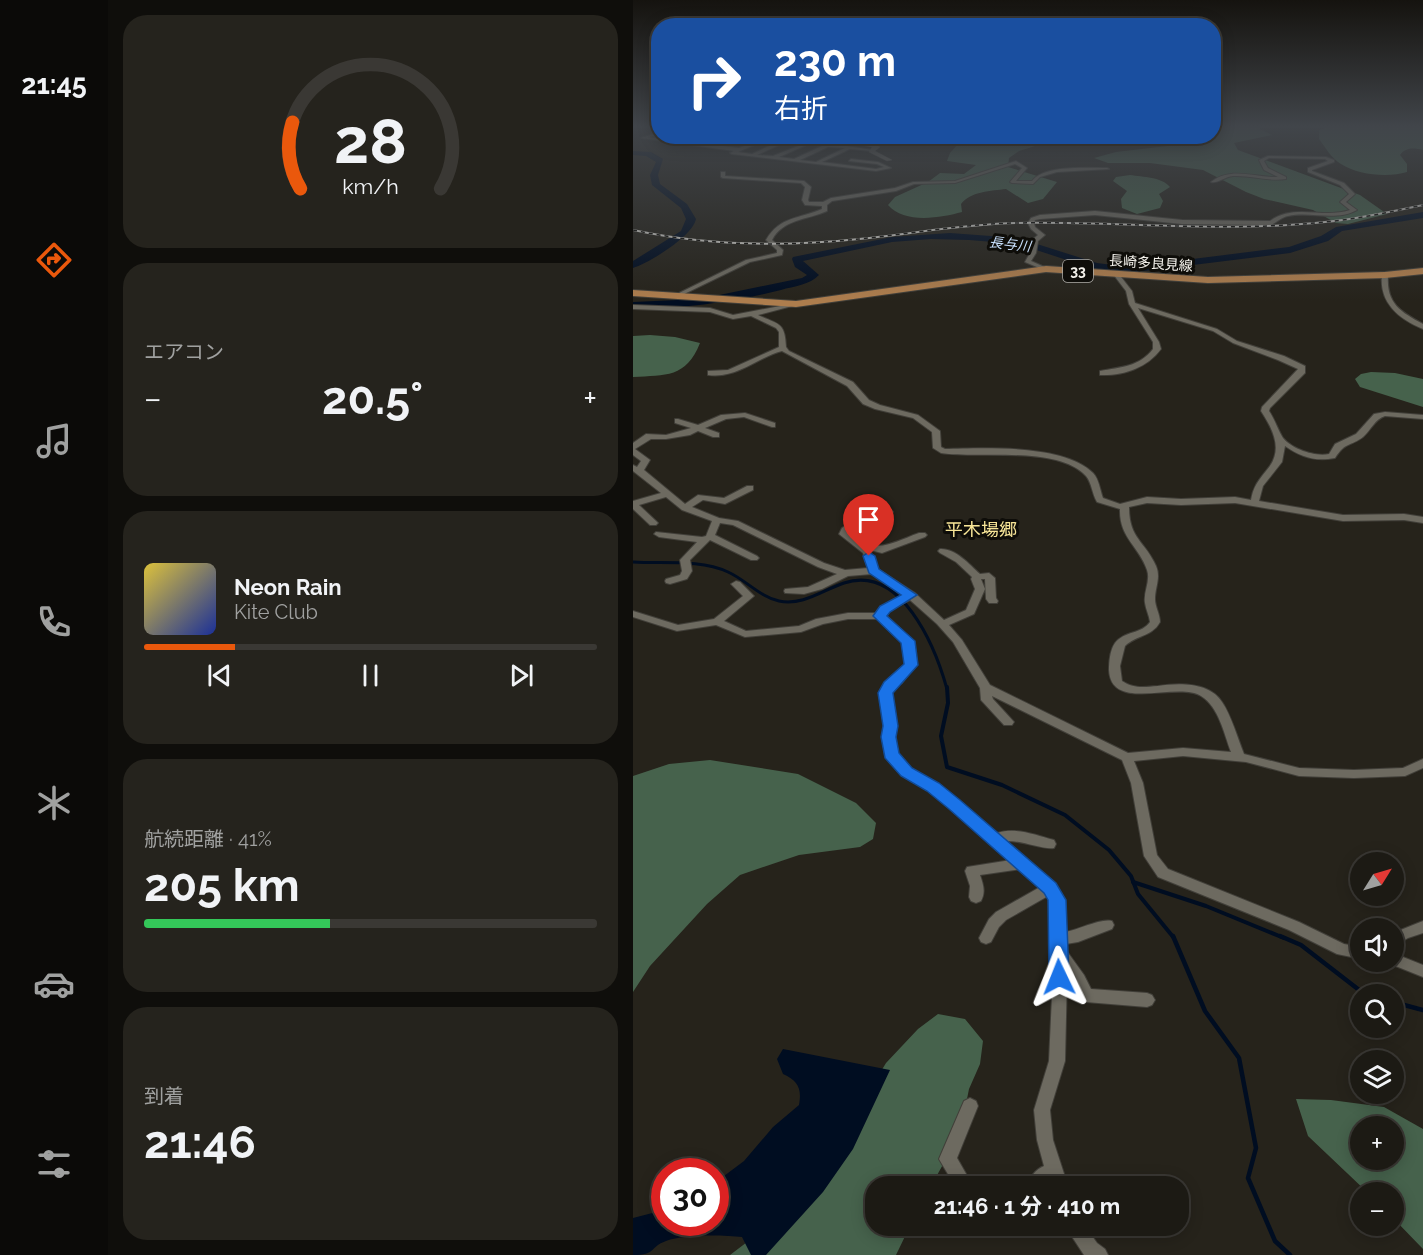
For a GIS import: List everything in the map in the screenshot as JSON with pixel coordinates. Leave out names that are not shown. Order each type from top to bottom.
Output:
[{"type":"main road","name":"長崎多良見線","points":[[676,296],[795,304],[1046,269],[1209,280],[1385,275],[1423,271]]},
{"type":"main road","name":"33","points":[[633,293],[676,296]]},
{"type":"street","points":[[806,185],[808,187],[805,202],[824,204],[831,200],[908,185]]},
{"type":"street","points":[[1046,269],[1028,262],[1034,246],[1042,235],[1033,228],[1031,223],[1033,219],[1040,217],[1095,213],[1182,222],[1271,223],[1276,218],[1297,213],[1342,214],[1354,210],[1343,202],[1352,194],[1342,185]]},
{"type":"street","points":[[676,296],[748,261],[780,254],[780,250],[769,240],[780,224],[819,213],[825,210],[824,204]]},
{"type":"street","points":[[1103,373],[1130,369],[1144,364],[1157,349],[1156,342],[1132,304],[1129,291],[1116,274]]},
{"type":"street","points":[[1385,275],[1388,303],[1393,309],[1423,327]]},
{"type":"street","points":[[633,307],[710,310],[733,317],[795,304]]},
{"type":"street","points":[[1132,304],[1215,330],[1235,342],[1302,368],[1302,371],[1266,407],[1265,411],[1281,445],[1279,459],[1274,468],[1257,485],[1255,501]]},
{"type":"street","points":[[752,314],[778,327],[782,332],[783,348]]},
{"type":"street","points":[[711,373],[716,374],[741,367],[765,353],[783,348],[850,384],[858,395],[875,406],[919,418],[936,431],[937,448],[944,451],[1014,452],[1064,459],[1091,476],[1096,495],[1100,500],[1119,507],[1147,500],[1255,501],[1343,518],[1404,517],[1423,520]]},
{"type":"street","points":[[1280,439],[1306,457],[1324,458],[1332,456],[1338,446],[1359,436],[1377,416],[1385,414],[1423,417]]},
{"type":"street","points":[[772,425],[745,415],[724,417],[698,428],[666,437],[649,436],[633,449],[646,460],[636,470],[685,508],[735,523],[821,565],[846,573]]},
{"type":"street","points":[[678,421],[716,435]]},
{"type":"street","points":[[685,508],[701,497],[725,501],[750,488]]},
{"type":"street","points":[[634,505],[668,494]]},
{"type":"street","points":[[634,505],[654,523]]},
{"type":"street","points":[[1125,507],[1126,527],[1154,574],[1150,603],[1155,619],[1154,625],[1148,631],[1127,638],[1119,644],[1114,667],[1116,678],[1119,684],[1138,691],[1181,686],[1211,696],[1217,703],[1239,757]]},
{"type":"street","points":[[888,512],[868,513],[845,530],[844,534],[867,552],[874,570],[943,624],[957,640],[986,688],[987,700],[1008,722]]},
{"type":"street","points":[[861,518],[875,522],[876,530]]},
{"type":"street","points":[[670,581],[684,577],[686,565],[707,538],[717,519]]},
{"type":"street","points":[[659,534],[707,538],[754,558]]},
{"type":"street","points":[[856,544],[882,550],[922,535]]},
{"type":"street","points":[[943,551],[959,560],[978,577]]},
{"type":"street","points":[[789,591],[814,587],[846,573],[874,570]]},
{"type":"street","points":[[978,577],[986,575],[990,578],[993,601]]},
{"type":"street","points":[[943,624],[970,612],[979,589],[976,579],[978,577]]},
{"type":"street","points":[[633,614],[677,628],[717,622],[749,596],[736,584]]},
{"type":"street","points":[[880,616],[884,609],[908,596]]},
{"type":"street","points":[[717,622],[745,634],[801,629],[820,621],[848,615],[880,616],[908,641],[911,665],[898,680],[889,686],[885,693],[891,755],[906,772],[933,787],[1023,863],[1050,888],[1057,900],[1060,996],[1057,1061],[1041,1110],[1045,1140],[1055,1176]]},
{"type":"street","points":[[986,688],[1127,757],[1183,752],[1239,757],[1299,772],[1354,774],[1405,772],[1423,763]]},
{"type":"street","points":[[1127,757],[1137,783],[1151,856],[1163,873],[1294,926],[1342,950],[1350,951]]},
{"type":"street","points":[[994,839],[1003,835],[1023,836],[1049,844]]},
{"type":"street","points":[[976,897],[977,886],[972,871],[1023,863]]},
{"type":"street","points":[[986,938],[994,923],[1001,916],[1050,888]]},
{"type":"street","points":[[1058,945],[1107,925]]},
{"type":"street","points":[[1404,934],[1423,927]]},
{"type":"street","points":[[1058,945],[1086,995],[1147,1000]]},
{"type":"street","points":[[1404,963],[1423,971]]},
{"type":"street","points":[[958,1176],[948,1160],[970,1106]]},
{"type":"street","points":[[1081,1236],[1099,1255]]},
{"type":"green space","points":[[922,185],[1055,185],[1043,199],[1028,203],[1006,189],[988,191],[970,196],[965,200],[961,204],[962,212],[923,218],[903,215],[895,211],[888,205],[895,197]]},
{"type":"green space","points":[[1118,185],[1168,185],[1170,187],[1159,194],[1163,201],[1160,208],[1137,214],[1122,208],[1121,199],[1127,191]]},
{"type":"green space","points":[[1231,185],[1332,185],[1360,195],[1387,214],[1348,224],[1336,223],[1313,210],[1264,199]]},
{"type":"green space","points":[[633,336],[675,337],[700,343],[688,363],[681,369],[665,375],[633,377]]},
{"type":"green space","points":[[1395,373],[1423,379],[1423,407],[1360,387],[1355,379],[1361,374]]},
{"type":"green space","points":[[710,760],[798,774],[856,803],[876,823],[873,839],[860,847],[799,855],[740,875],[707,904],[650,966],[633,992],[633,776],[669,764]]},
{"type":"green space","points":[[938,1014],[965,1019],[983,1041],[980,1064],[969,1089],[960,1134],[937,1176],[865,1176],[865,1236],[905,1236],[896,1255],[730,1255],[755,1236],[857,1111],[886,1063],[918,1029]]},
{"type":"green space","points":[[1296,1099],[1331,1100],[1384,1107],[1400,1116],[1350,1116],[1350,1170],[1404,1170],[1404,1118],[1423,1129],[1423,1249],[1404,1229],[1404,1182],[1356,1182],[1308,1136]]},
{"type":"water","points":[[783,1049],[890,1070],[853,1149],[823,1192],[766,1255],[751,1255],[742,1237],[714,1236],[729,1236],[729,1172],[744,1161],[773,1127],[799,1105],[798,1086],[783,1074],[777,1059]]},
{"type":"water","points":[[651,1213],[651,1236],[693,1236],[661,1243],[646,1254],[633,1255],[633,1218]]},
{"type":"waterway","name":"長与川","points":[[633,265],[684,233],[690,226],[691,219],[684,206],[656,185]]},
{"type":"waterway","name":"長与川","points":[[633,305],[700,303],[762,291],[806,280],[814,275],[799,265],[797,259],[911,237],[950,236],[1008,240],[1027,243],[1095,266],[1128,270],[1194,260],[1270,254],[1308,245],[1339,229],[1423,215]]},
{"type":"waterway","points":[[633,562],[706,565],[735,575],[772,599],[788,602],[805,599],[844,583],[864,580],[882,586],[898,597],[924,632],[947,689]]},
{"type":"waterway","points":[[947,687],[948,703],[941,736],[947,767],[1002,785],[1065,815],[1109,850],[1131,876],[1133,882]]},
{"type":"waterway","points":[[1133,882],[1206,906],[1284,938]]},
{"type":"waterway","points":[[1133,882],[1138,894],[1174,938]]},
{"type":"waterway","points":[[1280,936],[1301,945],[1351,984]]},
{"type":"waterway","points":[[1174,938],[1205,1011],[1239,1058],[1256,1148],[1248,1178],[1275,1241],[1290,1255]]},
{"type":"waterway","points":[[1404,1005],[1423,1010]]},
{"type":"railway","points":[[633,230],[717,242],[773,244],[859,239],[976,225],[1016,223],[1209,227],[1286,225],[1350,219],[1423,205]]},
{"type":"district","name":"平木場郷","points":[[981,530]]},
{"type":"route","points":[[869,556],[874,570],[911,595],[884,609],[880,616],[908,641],[911,665],[898,680],[889,686],[885,693],[889,711],[888,737],[891,755],[906,772],[933,787],[955,804],[1050,888],[1057,900],[1059,977]]}]
